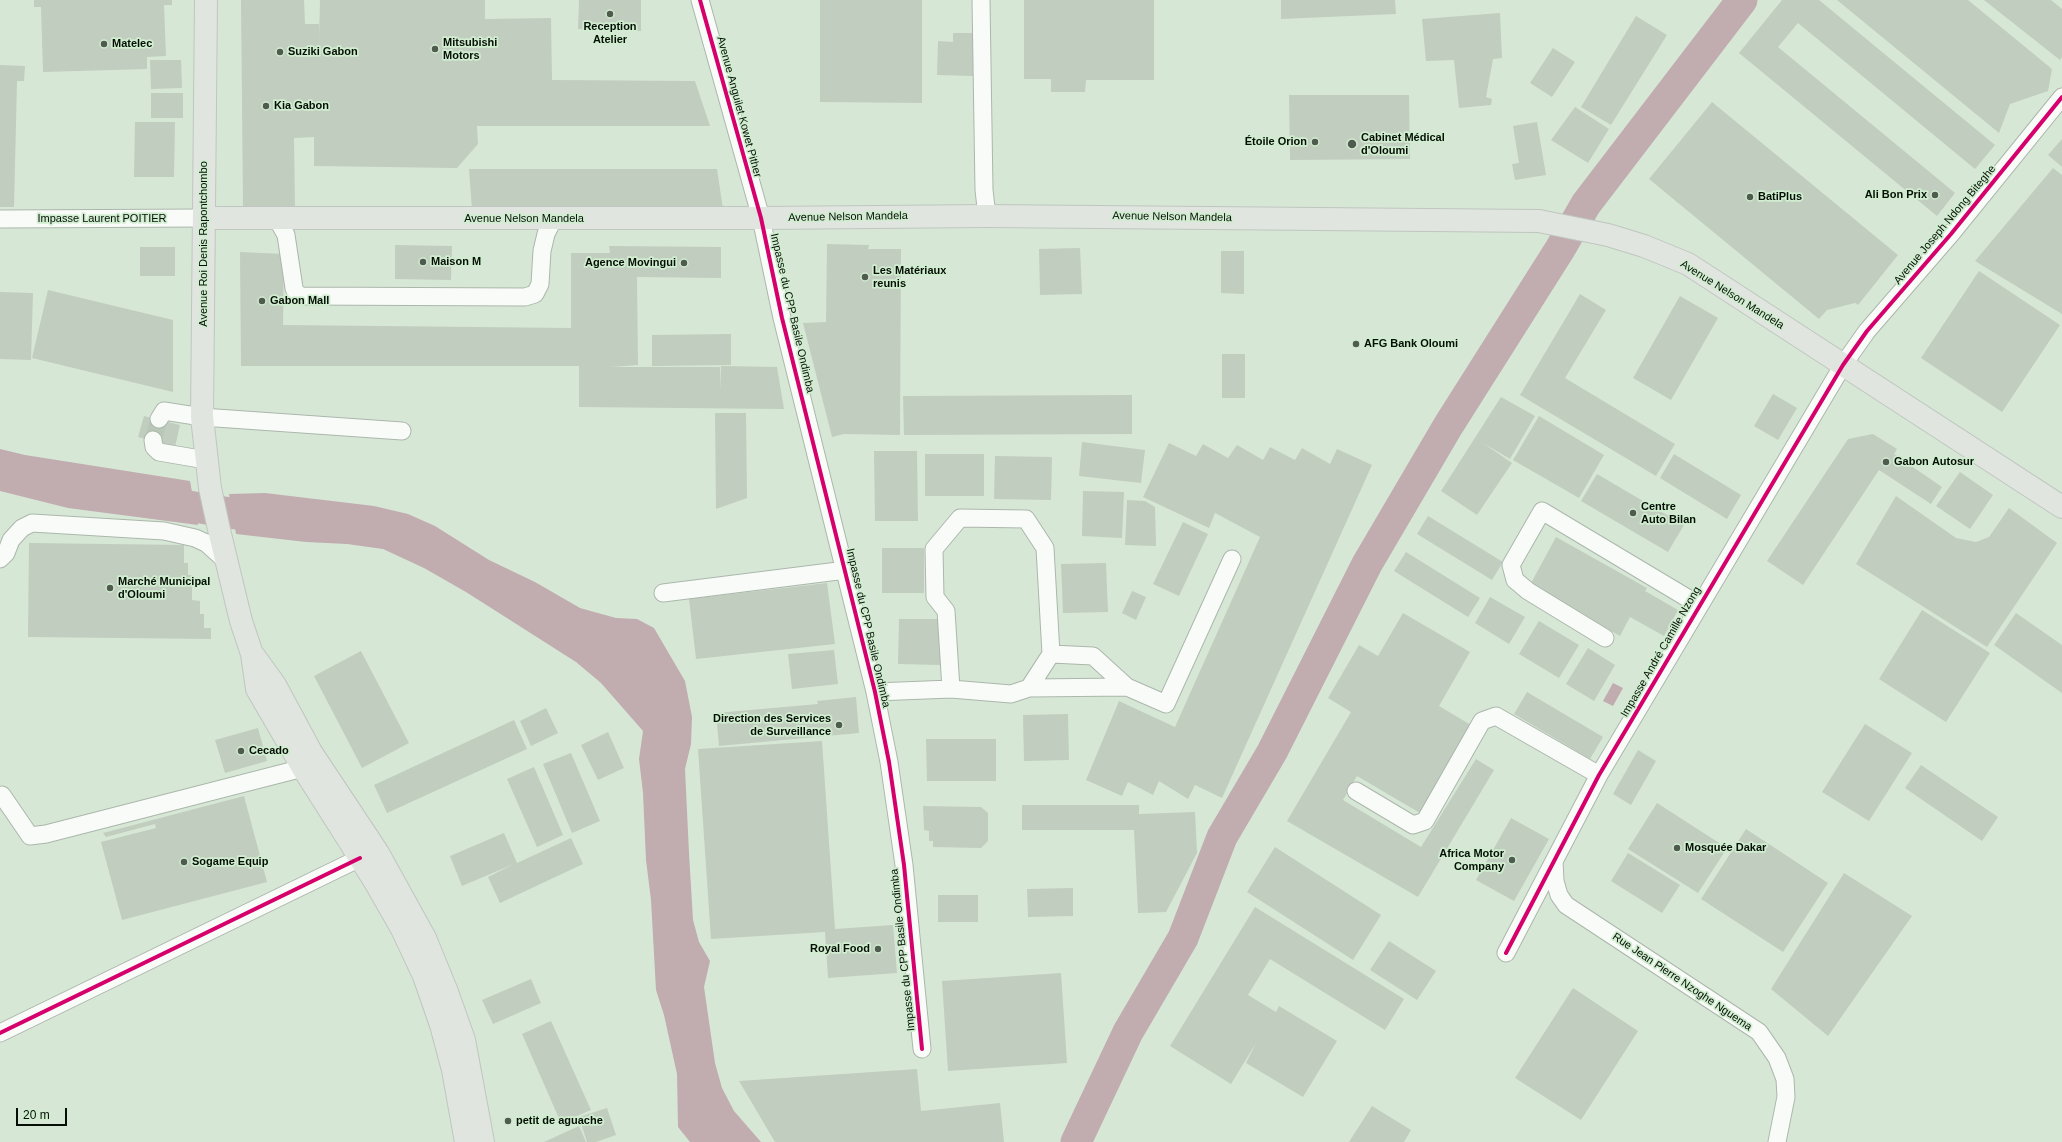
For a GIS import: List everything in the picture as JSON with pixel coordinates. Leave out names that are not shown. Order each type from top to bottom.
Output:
[{"type":"main road","name":"Avenue Roi Denis Rapontchombo","points":[[206,0],[202,417],[210,488],[241,621],[252,654]]},
{"type":"main road","name":"Avenue Nelson Mandela","points":[[204,218],[761,218],[987,216],[1539,220],[1608,235],[1644,246],[1688,264],[2062,507]]},
{"type":"main road","points":[[252,654],[257,689],[303,768],[360,858],[402,929],[424,976],[441,1025],[453,1070],[466,1142]]},
{"type":"main road","points":[[252,654],[275,685],[312,752],[378,853],[425,938],[447,992],[464,1040],[483,1142]]},
{"type":"street","name":"Avenue Anguilet Kowet Pither","points":[[700,0],[761,218]]},
{"type":"street","points":[[981,0],[984,182],[987,216]]},
{"type":"street","name":"Avenue Joseph Ndong Biteghe","points":[[1843,365],[1867,331],[1951,234],[2062,97]]},
{"type":"street","name":"Impasse Laurent POITIER","points":[[0,219],[204,218]]},
{"type":"street","points":[[277,219],[286,235],[294,288],[296,293],[302,296],[525,297],[535,294],[540,284],[543,245],[546,234],[554,218]]},
{"type":"street","name":"Impasse du CPP Basile Ondimba","points":[[761,218],[782,318],[846,570],[890,762],[904,865],[922,1049]]},
{"type":"street","name":"Impasse André Camille Nzong","points":[[1506,953],[1599,775],[1843,365]]},
{"type":"street","points":[[159,419],[164,411],[202,417],[402,431]]},
{"type":"street","points":[[153,440],[154,447],[158,452],[206,460]]},
{"type":"street","points":[[1605,638],[1528,591],[1515,580],[1510,565],[1542,511],[1699,605]]},
{"type":"street","points":[[951,689],[946,611],[935,597],[934,549],[960,518],[1026,519],[1045,548],[1051,654],[1029,688]]},
{"type":"street","points":[[0,559],[6,553],[11,540],[22,528],[32,523],[164,531],[195,538],[206,543],[226,561]]},
{"type":"street","points":[[1051,654],[1093,656],[1127,686],[1166,704],[1232,559]]},
{"type":"street","points":[[663,593],[846,570]]},
{"type":"street","points":[[875,692],[951,689],[1011,694],[1029,688],[1127,686]]},
{"type":"street","points":[[1356,791],[1413,825],[1425,821],[1482,721],[1496,716],[1599,775]]},
{"type":"street","points":[[2,795],[30,836],[46,834],[303,768]]},
{"type":"street","points":[[0,1033],[360,858]]},
{"type":"street","name":"Rue Jean Pierre Nzoghe Nguema","points":[[1554,861],[1555,881],[1559,895],[1566,905],[1758,1032],[1777,1058],[1785,1079],[1786,1097],[1777,1142]]},
{"type":"shaded area","points":[[0,449],[25,455],[190,481],[198,525],[68,508],[0,491]]},
{"type":"shaded area","points":[[265,493],[374,506],[408,514],[435,526],[489,560],[535,582],[580,608],[616,618],[637,619],[654,628],[685,681],[692,717],[691,744],[685,769],[693,920],[699,942],[710,961],[704,987],[715,1063],[722,1088],[734,1111],[761,1142],[690,1142],[678,1127],[677,1074],[664,1015],[656,990],[651,900],[646,860],[643,793],[639,759],[643,731],[601,683],[576,662],[466,592],[424,568],[383,549],[347,544],[306,542],[236,534],[229,494]]},
{"type":"shaded area","points":[[1613,683],[1623,688],[1613,706],[1603,701]]},
{"type":"building","name":"Matelec","points":[[34,0],[172,0],[172,5],[164,5],[166,56],[147,57],[147,69],[43,72],[41,7],[34,7]]},
{"type":"building","points":[[241,0],[304,0],[305,24],[319,24],[319,40],[320,0],[485,0],[485,19],[551,18],[552,80],[695,81],[710,126],[477,126],[478,144],[457,168],[314,166],[314,137],[294,138],[295,208],[243,208]]},
{"type":"building","name":"Reception Atelier","points":[[579,0],[641,0],[641,31],[578,29]]},
{"type":"building","points":[[820,0],[922,0],[922,103],[820,102]]},
{"type":"building","points":[[1024,0],[1154,0],[1154,80],[1086,80],[1085,92],[1051,92],[1051,79],[1024,79]]},
{"type":"building","points":[[1281,0],[1395,0],[1396,14],[1281,19]]},
{"type":"building","points":[[1782,0],[1819,0],[1995,145],[1975,169],[1798,23],[1778,47],[1955,193],[1937,216],[1739,53]]},
{"type":"building","points":[[1837,0],[1968,0],[2052,69],[2048,91],[2010,104],[1999,133]]},
{"type":"building","points":[[1984,0],[2051,0],[2062,9],[2062,57],[2060,60]]},
{"type":"building","points":[[1500,13],[1502,58],[1493,59],[1486,97],[1492,99],[1491,105],[1459,108],[1454,60],[1426,61],[1422,19]]},
{"type":"building","points":[[1636,16],[1667,35],[1611,125],[1581,107]]},
{"type":"building","points":[[953,33],[974,33],[973,76],[937,75],[938,41],[953,42]]},
{"type":"building","points":[[1553,48],[1575,62],[1552,97],[1530,83]]},
{"type":"building","points":[[150,60],[181,60],[182,88],[151,89]]},
{"type":"building","points":[[0,65],[25,66],[24,81],[17,81],[14,207],[0,207]]},
{"type":"building","points":[[151,93],[183,93],[183,118],[151,118]]},
{"type":"building","points":[[1289,95],[1409,95],[1410,159],[1290,160]]},
{"type":"building","name":"BatiPlus","points":[[1712,102],[1898,255],[1858,305],[1855,303],[1827,310],[1819,319],[1649,179]]},
{"type":"building","points":[[1575,107],[1609,129],[1588,163],[1551,140]]},
{"type":"building","points":[[135,122],[175,122],[174,177],[134,177]]},
{"type":"building","points":[[1537,122],[1546,175],[1515,180],[1512,164],[1519,163],[1513,126]]},
{"type":"building","points":[[2062,139],[2062,167],[2048,155]]},
{"type":"building","points":[[2053,168],[2062,175],[2062,314],[1975,261]]},
{"type":"building","points":[[469,169],[717,169],[723,209],[472,210]]},
{"type":"building","points":[[827,244],[869,245],[868,249],[901,249],[900,435],[844,434],[832,437],[803,323],[826,322]]},
{"type":"building","name":"Maison M","points":[[395,245],[452,246],[451,280],[395,279]]},
{"type":"building","points":[[609,246],[721,247],[721,278],[637,277],[638,365],[611,367],[720,367],[720,391],[721,366],[777,367],[784,409],[579,407],[579,366],[241,366],[240,252],[284,254],[283,325],[571,328],[571,253],[610,253]]},
{"type":"building","points":[[140,247],[175,247],[175,276],[140,276]]},
{"type":"building","points":[[1080,248],[1082,294],[1040,295],[1039,249]]},
{"type":"building","points":[[1221,251],[1244,251],[1244,294],[1221,293]]},
{"type":"building","points":[[1979,271],[2060,325],[2002,412],[1921,358]]},
{"type":"building","points":[[48,290],[173,320],[173,392],[32,358]]},
{"type":"building","points":[[0,292],[33,293],[31,360],[0,359]]},
{"type":"building","points":[[1580,294],[1606,310],[1565,378],[1675,444],[1656,476],[1520,395]]},
{"type":"building","points":[[1680,296],[1718,318],[1671,400],[1633,378]]},
{"type":"building","points":[[731,334],[731,365],[652,366],[652,335]]},
{"type":"building","points":[[1222,354],[1245,354],[1245,398],[1222,398]]},
{"type":"building","points":[[1773,394],[1797,408],[1778,440],[1754,426]]},
{"type":"building","points":[[1132,395],[1132,434],[904,435],[903,396]]},
{"type":"building","points":[[1501,397],[1535,416],[1510,459],[1483,443],[1512,463],[1477,515],[1441,491]]},
{"type":"building","points":[[715,413],[746,413],[747,498],[716,509]]},
{"type":"building","points":[[144,416],[180,425],[175,447],[138,437]]},
{"type":"building","points":[[1539,416],[1604,455],[1579,498],[1513,460]]},
{"type":"building","points":[[1873,434],[1897,449],[1894,454],[1942,487],[1931,504],[1879,470],[1803,585],[1767,561],[1848,439]]},
{"type":"building","points":[[1082,442],[1145,450],[1141,483],[1079,476]]},
{"type":"building","points":[[1169,443],[1196,456],[1203,444],[1228,458],[1237,445],[1263,460],[1270,447],[1295,460],[1302,448],[1330,464],[1337,449],[1372,465],[1222,798],[1195,785],[1188,799],[1159,781],[1153,795],[1128,782],[1122,796],[1086,780],[1119,701],[1175,727],[1260,537],[1215,513],[1209,528],[1143,497]]},
{"type":"building","points":[[874,451],[917,451],[918,521],[875,521]]},
{"type":"building","points":[[925,454],[984,454],[984,496],[925,496]]},
{"type":"building","points":[[1674,454],[1741,495],[1727,519],[1660,478]]},
{"type":"building","points":[[995,456],[1052,457],[1051,500],[994,499]]},
{"type":"building","points":[[1960,472],[1993,495],[1970,529],[1936,506]]},
{"type":"building","name":"Centre Auto Bilan","points":[[1597,474],[1684,525],[1668,552],[1581,501]]},
{"type":"building","points":[[1083,491],[1124,492],[1122,538],[1082,536]]},
{"type":"building","points":[[1896,496],[1956,538],[1976,542],[1989,537],[2009,508],[2057,543],[1987,647],[1856,564]]},
{"type":"building","points":[[1127,500],[1145,501],[1155,507],[1156,546],[1125,545]]},
{"type":"building","points":[[1428,516],[1503,562],[1492,580],[1417,534]]},
{"type":"building","points":[[1183,522],[1208,534],[1179,596],[1153,584]]},
{"type":"building","points":[[1556,537],[1647,588],[1645,591],[1678,610],[1664,636],[1630,617],[1620,636],[1530,585]]},
{"type":"building","name":"Marché Municipal d'Oloumi","points":[[29,543],[184,545],[184,563],[188,563],[188,575],[192,575],[192,600],[200,601],[200,614],[204,614],[204,628],[211,628],[211,639],[28,637]]},
{"type":"building","points":[[882,548],[924,548],[924,593],[882,593]]},
{"type":"building","points":[[1406,552],[1480,598],[1468,617],[1394,571]]},
{"type":"building","points":[[1106,563],[1108,612],[1063,613],[1061,564]]},
{"type":"building","points":[[827,583],[835,644],[696,659],[689,599]]},
{"type":"building","points":[[1132,591],[1146,597],[1136,620],[1122,613]]},
{"type":"building","points":[[1490,597],[1525,617],[1509,644],[1475,623]]},
{"type":"building","points":[[1922,610],[1990,653],[1946,722],[1879,679]]},
{"type":"building","points":[[1403,613],[1470,652],[1439,706],[1471,725],[1420,813],[1357,776],[1343,800],[1421,847],[1476,759],[1494,770],[1418,897],[1287,821],[1351,712],[1328,698],[1359,645],[1378,656]]},
{"type":"building","points":[[2016,613],[2062,645],[2062,693],[1994,645]]},
{"type":"building","points":[[899,619],[941,619],[940,665],[898,664]]},
{"type":"building","points":[[1539,621],[1579,645],[1559,678],[1519,654]]},
{"type":"building","points":[[1588,648],[1615,665],[1594,701],[1566,684]]},
{"type":"building","points":[[834,650],[838,684],[792,689],[788,654]]},
{"type":"building","points":[[361,651],[409,743],[362,768],[314,676]]},
{"type":"building","points":[[1527,692],[1603,737],[1590,759],[1514,714]]},
{"type":"building","points":[[856,697],[859,733],[719,746],[716,713],[818,704],[817,701]]},
{"type":"building","points":[[546,708],[558,733],[531,746],[520,721]]},
{"type":"building","points":[[1068,714],[1069,760],[1024,761],[1023,715]]},
{"type":"building","points":[[514,720],[527,749],[387,813],[374,785]]},
{"type":"building","points":[[1865,724],[1912,753],[1869,821],[1822,792]]},
{"type":"building","name":"Cecado","points":[[258,728],[267,761],[225,773],[215,740]]},
{"type":"building","points":[[608,732],[624,768],[598,780],[581,745]]},
{"type":"building","points":[[926,739],[996,739],[996,781],[927,781]]},
{"type":"building","points":[[822,741],[835,929],[893,925],[897,973],[828,978],[825,932],[711,939],[698,749]]},
{"type":"building","points":[[1638,750],[1656,761],[1631,805],[1613,794]]},
{"type":"building","points":[[571,753],[600,821],[572,833],[543,764]]},
{"type":"building","points":[[1921,765],[1998,817],[1982,841],[1905,788]]},
{"type":"building","points":[[534,767],[563,835],[537,847],[507,779]]},
{"type":"building","name":"Sogame Equip","points":[[244,796],[267,882],[122,920],[101,842],[156,828],[155,824],[106,837],[103,833]]},
{"type":"building","name":"Mosquée Dakar","points":[[1657,803],[1727,848],[1698,893],[1628,849]]},
{"type":"building","points":[[1022,805],[1139,805],[1139,814],[1195,812],[1197,853],[1166,912],[1138,913],[1134,830],[1022,830]]},
{"type":"building","points":[[923,806],[981,807],[988,813],[988,841],[981,848],[933,847],[933,841],[929,841],[929,831],[924,830]]},
{"type":"building","name":"Africa Motor Company","points":[[1511,818],[1549,839],[1514,901],[1476,880]]},
{"type":"building","points":[[1746,829],[1828,883],[1783,952],[1701,899]]},
{"type":"building","points":[[504,833],[517,863],[571,838],[583,864],[500,903],[488,877],[514,864],[462,886],[450,856]]},
{"type":"building","points":[[1275,847],[1381,915],[1353,960],[1247,892]]},
{"type":"building","points":[[1628,853],[1680,885],[1662,913],[1611,881]]},
{"type":"building","points":[[1844,873],[1912,916],[1828,1036],[1771,989]]},
{"type":"building","points":[[1073,888],[1073,916],[1028,917],[1027,889]]},
{"type":"building","points":[[938,895],[978,895],[978,922],[938,922]]},
{"type":"building","points":[[1255,907],[1404,999],[1385,1030],[1270,959],[1248,995],[1276,1012],[1279,1006],[1337,1041],[1303,1097],[1246,1063],[1256,1043],[1231,1084],[1170,1046]]},
{"type":"building","points":[[1389,941],[1436,971],[1417,1000],[1370,970]]},
{"type":"building","points":[[1061,973],[1067,1063],[948,1071],[942,981]]},
{"type":"building","points":[[531,979],[541,1003],[493,1024],[482,1000]]},
{"type":"building","points":[[1573,988],[1638,1031],[1581,1120],[1515,1078]]},
{"type":"building","points":[[551,1021],[591,1110],[561,1123],[522,1034]]},
{"type":"building","points":[[917,1069],[921,1111],[1000,1103],[1004,1142],[775,1142],[739,1081]]},
{"type":"building","points":[[1372,1106],[1411,1130],[1404,1142],[1349,1142]]},
{"type":"building","points":[[607,1108],[616,1135],[596,1142],[587,1142],[579,1117]]},
{"type":"building","points":[[579,1126],[586,1142],[544,1142]]},
{"type":"waterway","points":[[1076,1142],[1128,1032],[1183,938],[1222,837],[1272,752],[1367,564],[1448,426],[1560,249],[1586,204],[1742,0]]},
{"type":"waterway","points":[[153,500],[274,519]]},
{"type":"tunnel","points":[[153,440],[159,419]]},
{"type":"cycle path","points":[[700,0],[761,218],[782,318],[875,692],[889,762],[904,865],[922,1049]]},
{"type":"cycle path","points":[[1506,953],[1599,775],[1843,365],[1867,331],[1951,234],[2062,97]]},
{"type":"cycle path","points":[[0,1033],[360,858]]},
{"type":"place","name":"Reception Atelier","points":[[610,14]]},
{"type":"place","name":"Matelec","points":[[104,44]]},
{"type":"place","name":"Mitsubishi Motors","points":[[435,49]]},
{"type":"place","name":"Suziki Gabon","points":[[280,52]]},
{"type":"place","name":"Kia Gabon","points":[[266,106]]},
{"type":"place","name":"Étoile Orion","points":[[1315,142]]},
{"type":"place","name":"Cabinet Médical d'Oloumi","points":[[1352,144]]},
{"type":"place","name":"Ali Bon Prix","points":[[1935,195]]},
{"type":"place","name":"BatiPlus","points":[[1750,197]]},
{"type":"place","name":"Maison M","points":[[423,262]]},
{"type":"place","name":"Agence Movingui","points":[[684,263]]},
{"type":"place","name":"Les Matériaux reunis","points":[[865,277]]},
{"type":"place","name":"Gabon Mall","points":[[262,301]]},
{"type":"place","name":"AFG Bank Oloumi","points":[[1356,344]]},
{"type":"place","name":"Gabon Autosur","points":[[1886,462]]},
{"type":"place","name":"Centre Auto Bilan","points":[[1633,513]]},
{"type":"place","name":"Marché Municipal d'Oloumi","points":[[110,588]]},
{"type":"place","name":"Direction des Services de Surveillance","points":[[839,725]]},
{"type":"place","name":"Cecado","points":[[241,751]]},
{"type":"place","name":"Mosquée Dakar","points":[[1677,848]]},
{"type":"place","name":"Africa Motor Company","points":[[1512,860]]},
{"type":"place","name":"Sogame Equip","points":[[184,862]]},
{"type":"place","name":"Royal Food","points":[[878,949]]},
{"type":"place","name":"petit de aguache","points":[[508,1121]]}]
